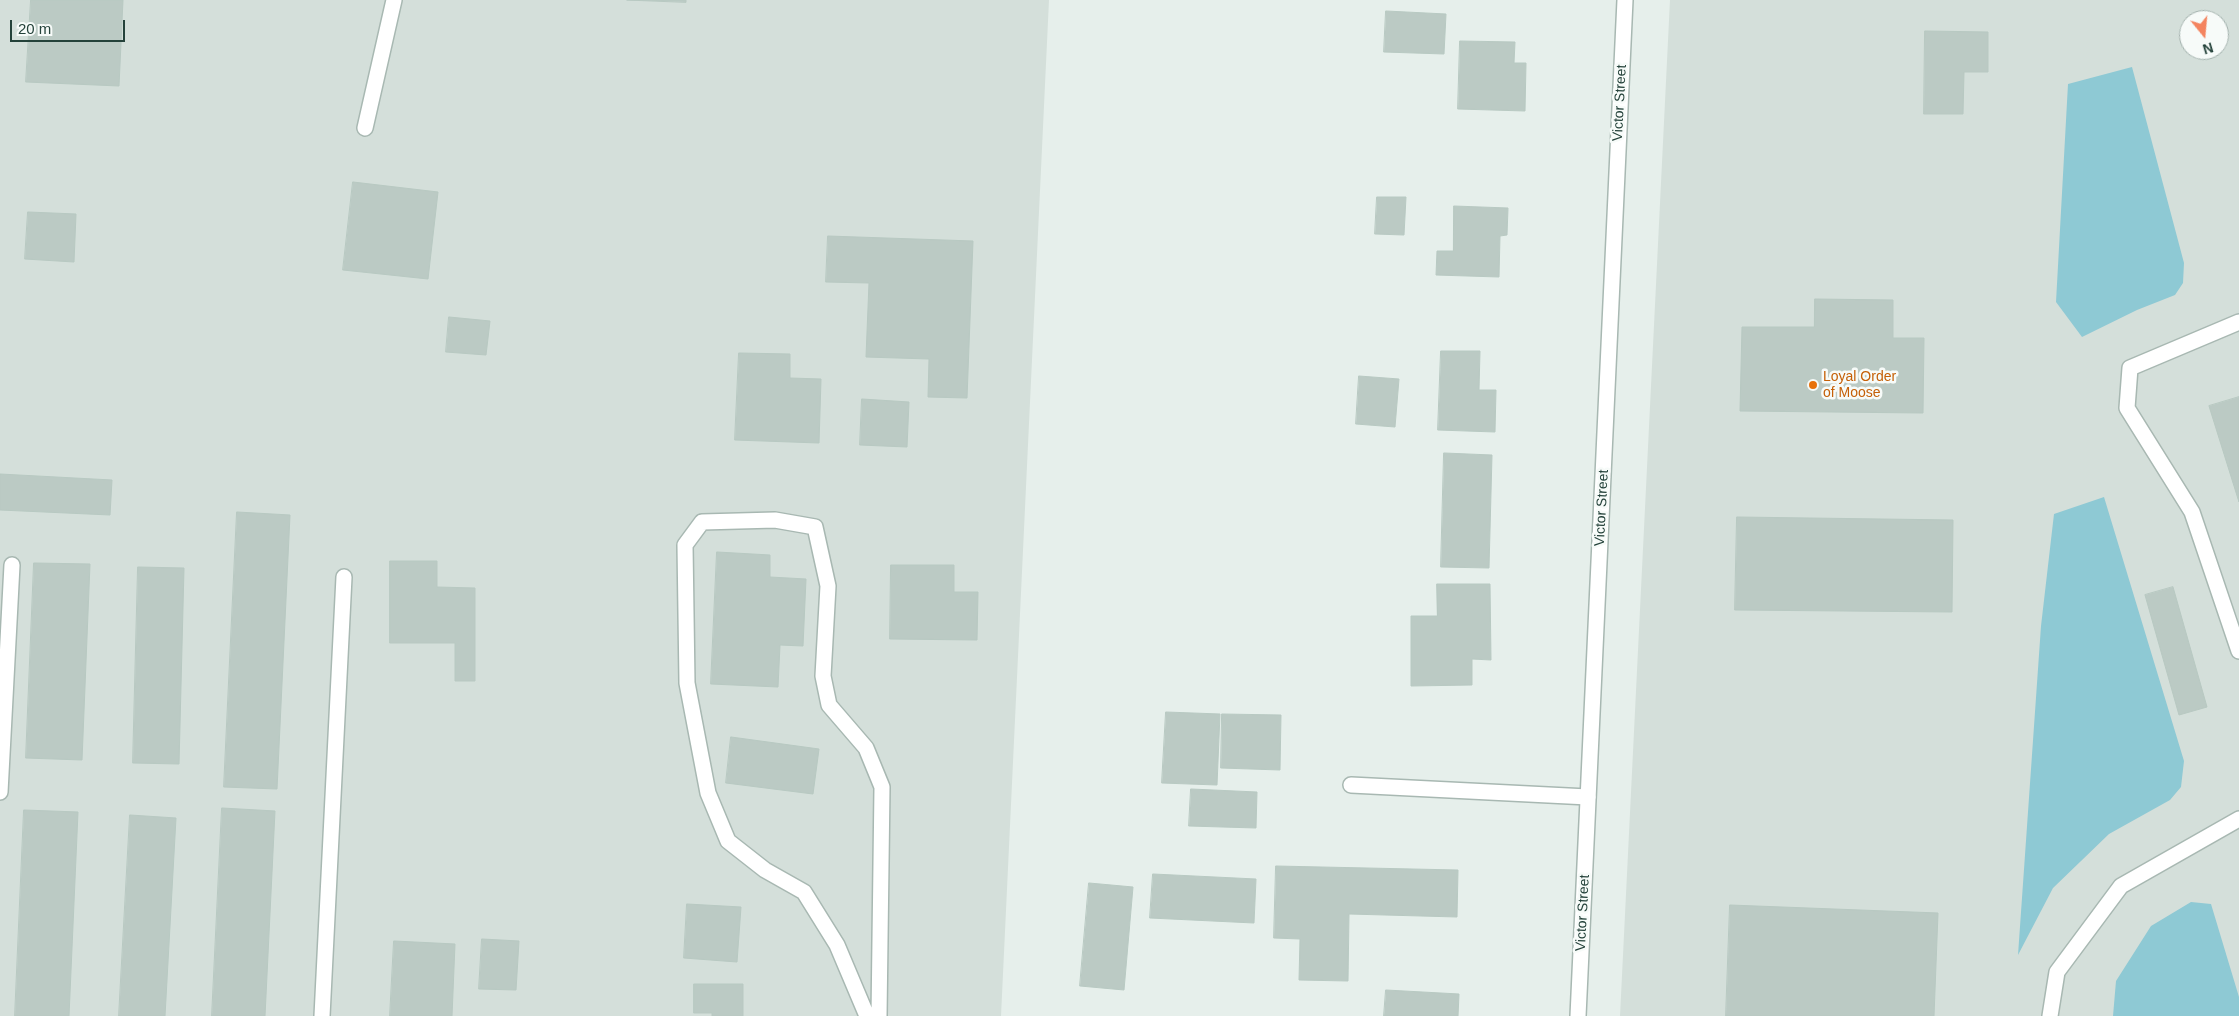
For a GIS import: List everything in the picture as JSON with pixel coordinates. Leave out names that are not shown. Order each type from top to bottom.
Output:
[{"type":"street","points":[[366,128],[394,0]]},
{"type":"street","name":"Victor Street","points":[[1578,1016],[1625,0]]},
{"type":"street","points":[[2239,322],[2130,368],[2127,408],[2192,512],[2239,651]]},
{"type":"street","points":[[867,1016],[837,945],[804,892],[765,870],[728,840],[708,792],[687,683],[686,545],[702,522],[775,520],[815,527],[828,586],[823,676],[829,705],[866,748],[882,787],[879,1016]]},
{"type":"street","points":[[0,792],[12,565]]},
{"type":"street","points":[[322,1016],[344,577]]},
{"type":"street","points":[[1351,785],[1588,797]]},
{"type":"street","points":[[2050,1016],[2057,972],[2121,886],[2239,819]]},
{"type":"shaded area","points":[[0,0],[1049,0],[1001,1016],[0,1016]]},
{"type":"shaded area","points":[[1670,0],[2239,0],[2239,1016],[1620,1016]]},
{"type":"water","points":[[2132,67],[2184,263],[2183,283],[2175,295],[2137,310],[2082,337],[2056,302],[2068,84]]},
{"type":"water","points":[[2104,497],[2184,761],[2181,787],[2170,800],[2109,834],[2053,888],[2018,955],[2041,626],[2054,514]]},
{"type":"water","points":[[2191,902],[2211,904],[2239,997],[2239,1016],[2113,1016],[2116,981],[2151,926]]},
{"type":"building","points":[[31,0],[123,0],[119,86],[26,82]]},
{"type":"building","points":[[627,0],[686,0],[686,2]]},
{"type":"building","points":[[1386,11],[1446,14],[1444,54],[1384,52]]},
{"type":"building","points":[[1925,31],[1988,32],[1988,72],[1964,72],[1963,114],[1924,114]]},
{"type":"building","points":[[1460,41],[1515,42],[1514,63],[1526,63],[1525,111],[1458,109]]},
{"type":"building","points":[[353,182],[438,192],[428,279],[343,270]]},
{"type":"building","points":[[1377,197],[1406,197],[1404,235],[1375,234]]},
{"type":"building","points":[[1454,206],[1508,208],[1507,235],[1500,236],[1499,277],[1436,275],[1437,251],[1453,251]]},
{"type":"building","points":[[28,212],[76,214],[74,262],[25,259]]},
{"type":"building","points":[[828,236],[973,241],[967,398],[928,397],[929,359],[866,357],[869,283],[826,282]]},
{"type":"building","points":[[1815,299],[1893,300],[1893,338],[1924,338],[1923,413],[1740,411],[1742,327],[1814,327]]},
{"type":"building","points":[[449,317],[490,321],[486,355],[446,352]]},
{"type":"building","points":[[1441,351],[1480,351],[1479,390],[1496,390],[1495,432],[1438,430]]},
{"type":"building","points":[[739,353],[790,354],[790,378],[821,379],[819,443],[735,440]]},
{"type":"building","points":[[1359,376],[1399,379],[1395,427],[1356,424]]},
{"type":"building","points":[[2239,397],[2239,502],[2209,406]]},
{"type":"building","points":[[862,399],[909,402],[907,447],[860,445]]},
{"type":"building","points":[[1444,453],[1492,455],[1489,568],[1441,567]]},
{"type":"building","points":[[0,474],[112,480],[110,515],[0,510]]},
{"type":"building","points":[[237,512],[290,515],[277,789],[224,787]]},
{"type":"building","points":[[1737,517],[1953,520],[1952,612],[1735,610]]},
{"type":"building","points":[[717,552],[770,555],[770,577],[806,579],[803,646],[780,645],[778,687],[711,684]]},
{"type":"building","points":[[390,561],[437,561],[437,587],[475,588],[475,681],[455,681],[455,643],[390,643]]},
{"type":"building","points":[[34,563],[90,564],[82,760],[26,758]]},
{"type":"building","points":[[891,565],[954,565],[954,592],[978,592],[977,640],[890,639]]},
{"type":"building","points":[[138,567],[184,568],[179,764],[133,763]]},
{"type":"building","points":[[1437,584],[1490,584],[1491,660],[1472,659],[1472,685],[1411,686],[1411,616],[1437,616]]},
{"type":"building","points":[[2173,587],[2207,707],[2179,715],[2145,595]]},
{"type":"building","points":[[1166,712],[1220,714],[1217,785],[1162,783]]},
{"type":"building","points":[[1222,714],[1281,715],[1280,770],[1221,768]]},
{"type":"building","points":[[731,737],[819,749],[813,794],[726,783]]},
{"type":"building","points":[[1191,789],[1257,792],[1256,828],[1189,826]]},
{"type":"building","points":[[222,808],[275,811],[265,1016],[212,1016]]},
{"type":"building","points":[[24,810],[78,812],[69,1016],[15,1016]]},
{"type":"building","points":[[130,815],[176,818],[165,1016],[119,1016]]},
{"type":"building","points":[[1276,866],[1458,870],[1457,917],[1349,914],[1348,981],[1299,980],[1300,939],[1274,938]]},
{"type":"building","points":[[1153,874],[1256,879],[1254,923],[1150,918]]},
{"type":"building","points":[[1089,883],[1133,887],[1124,990],[1080,986]]},
{"type":"building","points":[[687,904],[741,907],[737,962],[684,958]]},
{"type":"building","points":[[1730,905],[1938,913],[1934,1016],[1726,1016]]},
{"type":"building","points":[[482,939],[519,941],[516,990],[479,989]]},
{"type":"building","points":[[394,941],[455,944],[452,1016],[390,1016]]},
{"type":"building","points":[[694,984],[743,984],[743,1016],[712,1016],[712,1013],[694,1013]]},
{"type":"building","points":[[1386,990],[1459,994],[1458,1016],[1384,1016]]},
{"type":"place","name":"Loyal Order of Moose","points":[[1813,385]]}]
